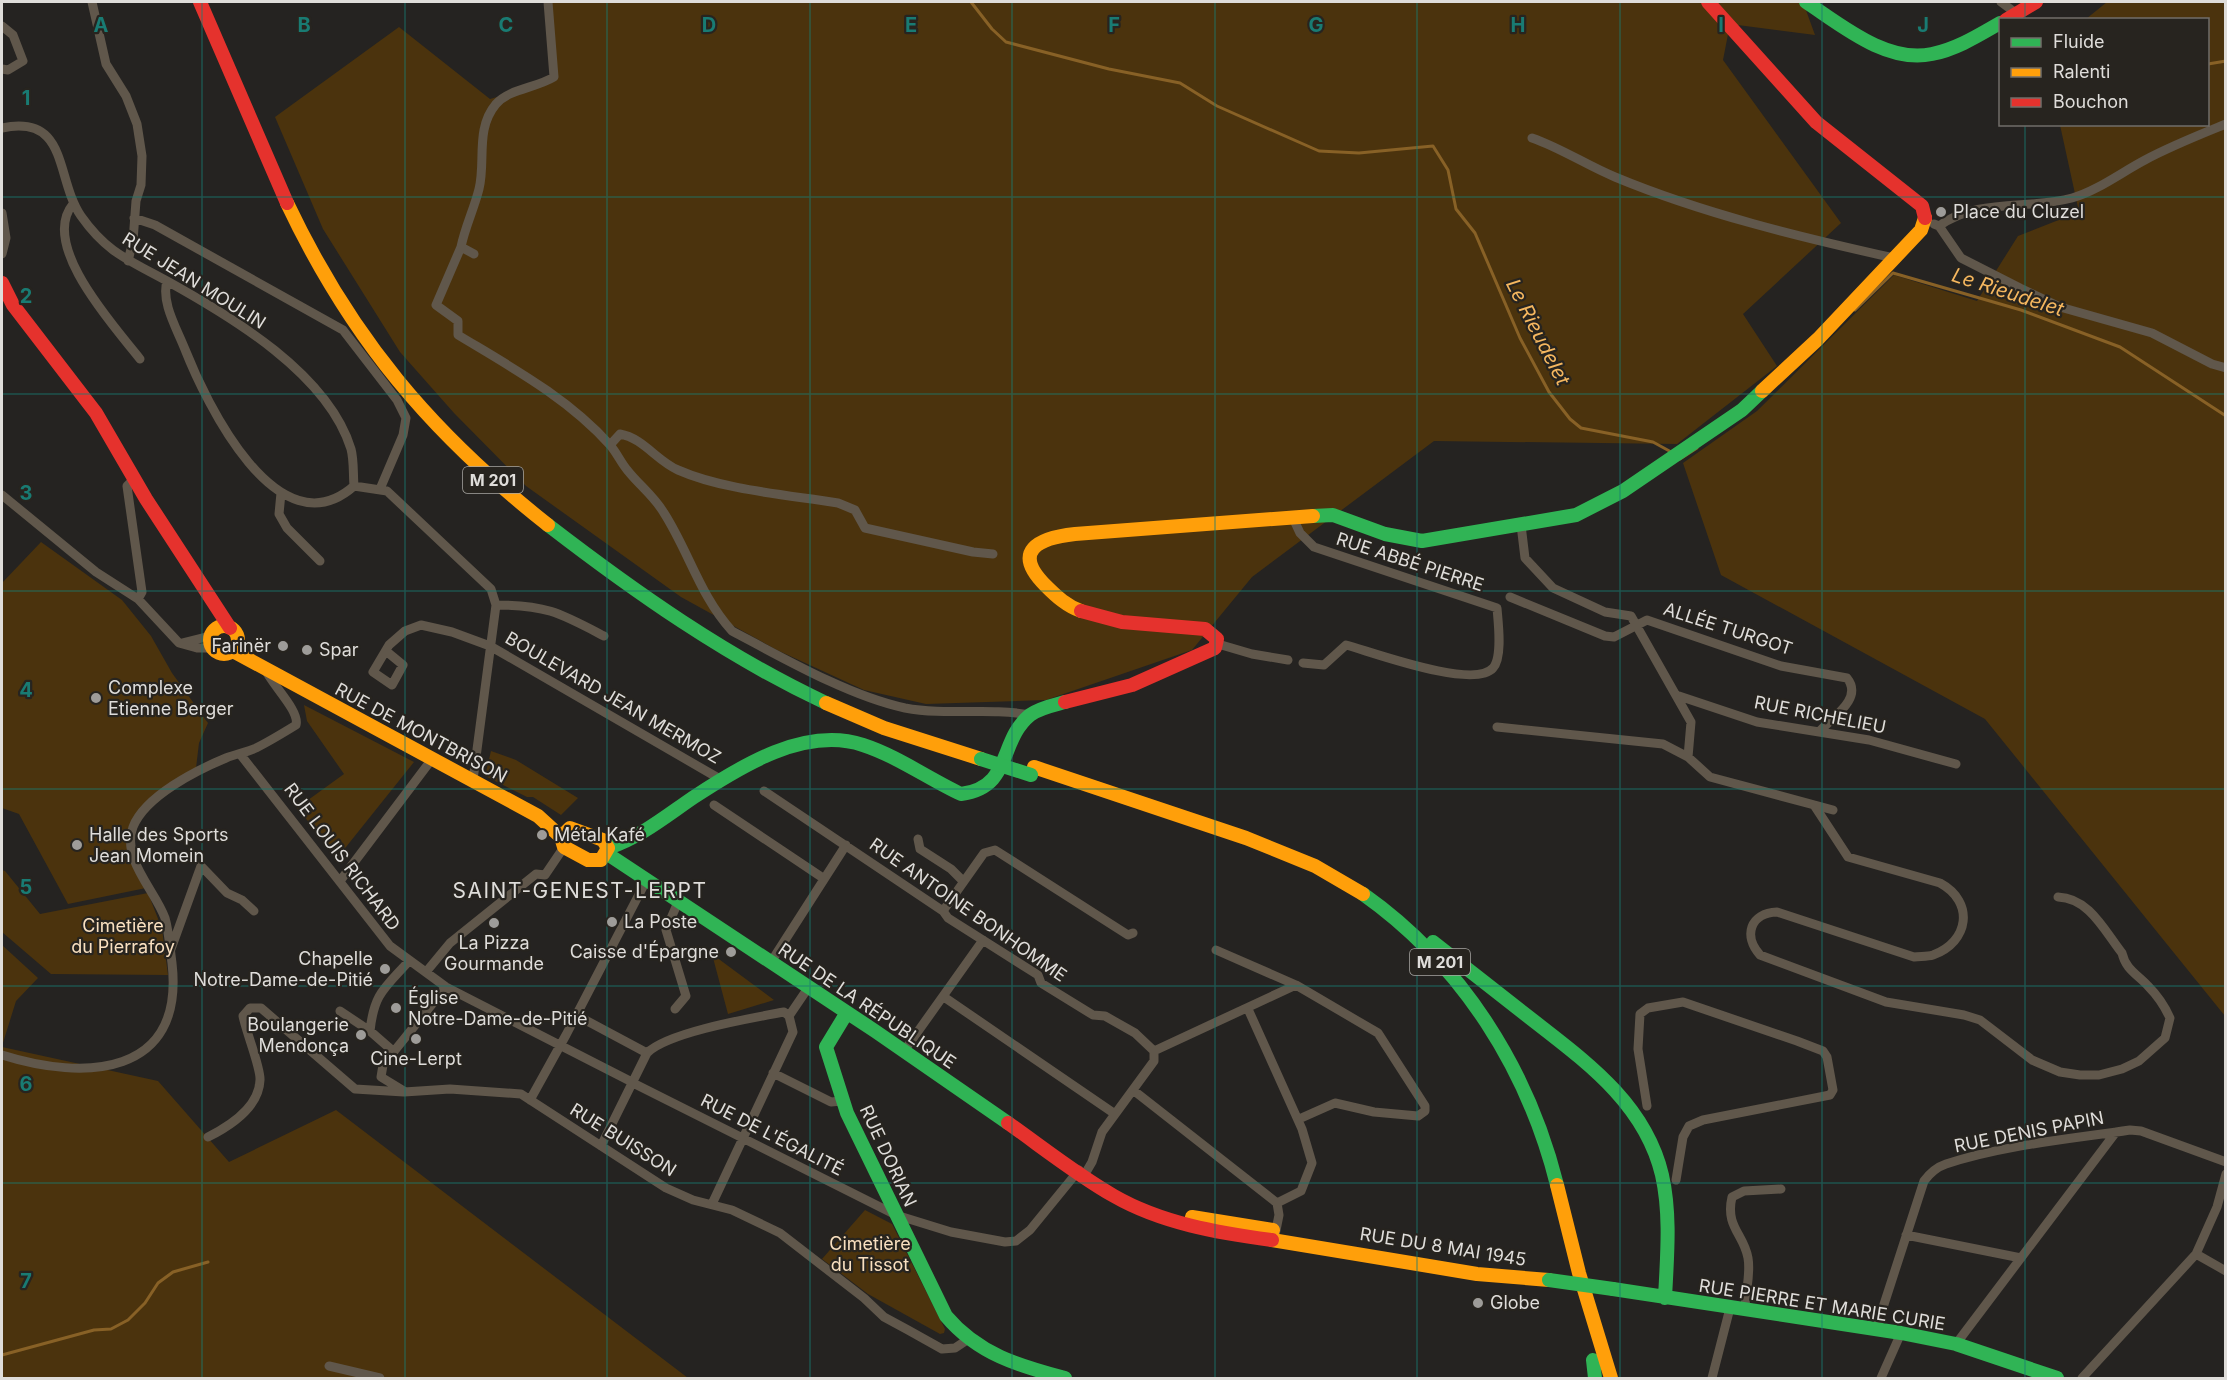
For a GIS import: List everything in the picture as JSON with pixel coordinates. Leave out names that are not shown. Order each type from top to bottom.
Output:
[{"type":"main road","name":"M 201","points":[[200,2],[282,189],[327,279],[391,373],[423,413],[471,462],[511,496],[628,586],[742,661],[854,716],[1262,845],[1316,867],[1367,897],[1434,955],[1466,992],[1516,1071],[1538,1120],[1550,1158],[1588,1308],[1611,1378]]},
{"type":"main road","name":"M 201","points":[[213,2],[279,158],[332,265],[370,329],[400,370],[439,416],[478,455],[626,574],[735,648],[784,674],[861,709],[983,755]]},
{"type":"main road","points":[[565,837],[588,860],[627,840],[720,779],[759,758],[818,741],[840,740],[861,744],[961,794],[976,792],[990,785],[1017,732],[1030,715],[1050,706],[1132,685],[1210,652],[1218,644],[1214,634],[1205,628],[1105,618],[1076,610],[1059,599],[1036,575],[1029,562],[1034,545],[1045,539],[1075,534],[1333,516],[1385,534],[1422,541],[1576,515],[1623,491],[1742,410],[1818,339],[1894,258],[1932,224],[1922,206],[1816,122],[1708,2]]},
{"type":"main road","points":[[1806,2],[1860,36],[1894,52],[1911,55],[1927,56],[1947,50],[1999,24]]},
{"type":"main road","points":[[2012,17],[2036,2]]},
{"type":"main road","points":[[2,283],[13,305],[96,413],[134,478],[218,610],[236,633],[235,646],[222,654],[212,638],[218,610]]},
{"type":"main road","points":[[212,638],[222,626],[230,628]]},
{"type":"main road","name":"RUE DE MONTBRISON","points":[[235,646],[265,669],[288,682],[538,816],[554,818],[565,837]]},
{"type":"main road","name":"RUE DE MONTBRISON","points":[[235,646],[288,682]]},
{"type":"main road","name":"M 201","points":[[1032,771],[1197,830],[1300,873],[1335,890],[1367,911],[1397,933],[1428,962],[1476,1020],[1496,1052],[1525,1114],[1597,1378]]},
{"type":"main road","points":[[565,837],[605,850]]},
{"type":"main road","name":"RUE DE LA RÉPUBLIQUE","points":[[605,850],[628,870],[771,962],[904,1051],[985,1109],[1082,1172]]},
{"type":"main road","points":[[1367,897],[1397,914],[1539,1022],[1620,1092],[1641,1122],[1654,1148],[1663,1175],[1669,1229],[1665,1298]]},
{"type":"main road","name":"RUE DORIAN","points":[[846,1014],[826,1047],[842,1101],[946,1316],[967,1340],[999,1359],[1065,1378]]},
{"type":"main road","name":"RUE DU 8 MAI 1945","points":[[1082,1172],[1114,1196],[1182,1223],[1213,1232],[1275,1234],[1304,1244],[1477,1274],[1549,1280],[1613,1289]]},
{"type":"main road","name":"RUE PIERRE ET MARIE CURIE","points":[[1613,1289],[1901,1333],[1956,1344],[2057,1378]]},
{"type":"street","points":[[92,2],[106,64],[126,96],[137,124],[143,171],[134,218],[134,241],[128,261]]},
{"type":"street","points":[[548,2],[554,77],[539,86],[513,92],[496,104],[483,126],[480,188],[461,247],[436,305],[458,321],[458,335],[537,383],[610,445],[628,472],[658,503],[706,596],[732,632],[861,694],[906,708],[952,713],[1004,710],[1030,715]]},
{"type":"street","points":[[2001,2],[2012,17]]},
{"type":"street","points":[[2,26],[13,35],[23,61],[8,70],[2,69]]},
{"type":"street","points":[[2226,124],[2157,153],[2074,197],[2035,205],[2007,203],[1932,224],[1961,258],[2020,288],[2060,307],[2152,333],[2212,364],[2226,368]]},
{"type":"street","name":"RUE JEAN MOULIN","points":[[2,128],[31,126],[44,133],[58,151],[73,204],[108,247],[128,261],[167,281],[278,353],[309,379],[333,413],[351,450],[354,486]]},
{"type":"street","points":[[1532,138],[1614,176],[1685,202],[1790,235],[1894,258]]},
{"type":"street","points":[[73,204],[65,220],[63,241],[76,272],[140,359]]},
{"type":"street","points":[[2,213],[6,238],[2,254]]},
{"type":"street","points":[[134,218],[155,225],[343,330],[398,400],[406,418],[403,435],[380,489]]},
{"type":"street","points":[[461,247],[474,254]]},
{"type":"street","points":[[167,281],[165,288],[170,312],[206,396],[245,459],[281,493],[317,504],[339,499],[354,486],[387,491],[491,589],[496,606],[473,780]]},
{"type":"street","points":[[610,445],[620,434],[633,436],[677,470],[708,481],[838,503],[855,510],[865,528],[973,552],[993,554]]},
{"type":"street","points":[[134,478],[127,486],[142,592],[138,599]]},
{"type":"street","points":[[281,493],[279,514],[287,528],[320,561]]},
{"type":"street","points":[[2,495],[96,572],[138,599],[179,643],[212,638]]},
{"type":"street","name":"RUE ABBÉ PIERRE","points":[[1293,518],[1300,532],[1314,547],[1345,560],[1497,608],[1497,659],[1493,668],[1484,674],[1436,672],[1346,645],[1324,665],[1303,663]]},
{"type":"street","points":[[1521,525],[1525,558],[1553,588],[1605,612],[1631,616],[1637,624],[1679,696],[1691,722],[1692,735],[1688,757]]},
{"type":"street","points":[[1510,597],[1605,636],[1614,637],[1637,624]]},
{"type":"street","points":[[496,606],[526,605],[554,610],[604,636]]},
{"type":"street","name":"ALLÉE TURGOT","points":[[1637,624],[1647,620],[1781,666],[1847,678],[1852,686],[1852,696],[1819,732]]},
{"type":"street","name":"BOULEVARD JEAN MERMOZ","points":[[386,651],[405,631],[421,625],[452,632],[490,646],[720,779]]},
{"type":"street","points":[[1218,644],[1252,654],[1288,660]]},
{"type":"street","points":[[2,1055],[44,1067],[96,1067],[129,1060],[143,1053],[165,1029],[174,988],[171,951],[165,919],[134,859],[130,842],[133,828],[141,812],[157,797],[227,758],[240,754],[296,725],[298,719],[265,669]]},
{"type":"street","name":"RUE RICHELIEU","points":[[1679,696],[1756,722],[1869,740],[1956,764]]},
{"type":"street","points":[[1497,727],[1663,744],[1688,757],[1710,777],[1833,810]]},
{"type":"street","name":"RUE LOUIS RICHARD","points":[[240,754],[390,946],[446,987],[561,1045]]},
{"type":"street","points":[[340,881],[432,759]]},
{"type":"street","name":"RUE ANTOINE BONHOMME","points":[[764,791],[943,911],[948,918],[1038,975],[1041,983],[1092,1015],[1105,1016],[1136,1033],[1154,1052]]},
{"type":"street","points":[[714,805],[824,878]]},
{"type":"street","points":[[1814,805],[1848,857],[1940,883],[1951,889],[1959,897],[1963,908],[1962,927],[1948,945],[1933,955],[1914,957],[1777,912],[1768,912],[1751,925],[1749,938],[1760,955],[1886,1002],[1964,1015],[1980,1020],[2032,1060],[2060,1072],[2099,1075],[2122,1069],[2139,1061],[2165,1038],[2169,1028],[2167,1011],[2147,984],[2137,979],[2124,962],[2122,953],[2086,907],[2077,900],[2058,897]]},
{"type":"street","points":[[426,972],[450,944],[537,874],[545,876],[565,837]]},
{"type":"street","points":[[918,839],[920,849],[951,869],[963,881]]},
{"type":"street","points":[[771,962],[846,845]]},
{"type":"street","points":[[943,911],[984,853],[995,850],[1128,935],[1133,933]]},
{"type":"street","points":[[171,951],[201,866],[227,893],[242,900],[254,911]]},
{"type":"street","points":[[530,1100],[646,881]]},
{"type":"street","points":[[675,1009],[686,996],[666,930],[678,902]]},
{"type":"street","points":[[904,1051],[983,940]]},
{"type":"street","points":[[1216,950],[1296,985],[1378,1033],[1425,1106],[1425,1112],[1418,1116],[1374,1112],[1335,1103],[1299,1119]]},
{"type":"street","points":[[370,1031],[372,1008],[378,995],[410,961]]},
{"type":"street","points":[[1082,1172],[1092,1162],[1102,1132],[1154,1060],[1154,1052],[1296,985]]},
{"type":"street","points":[[404,1092],[381,1077],[383,1065],[446,987]]},
{"type":"street","points":[[601,1146],[630,1081],[646,1053],[654,1045],[671,1039],[786,1014],[808,988]]},
{"type":"street","points":[[944,997],[1115,1114]]},
{"type":"street","points":[[1647,1106],[1638,1049],[1640,1014],[1648,1008],[1683,1002],[1797,1041],[1823,1051],[1827,1056],[1833,1090],[1830,1095],[1703,1120],[1689,1126],[1683,1137],[1676,1180]]},
{"type":"street","name":"RUE BUISSON","points":[[208,1137],[225,1128],[257,1095],[261,1078],[243,1016],[250,1008],[261,1008],[355,1089],[404,1092],[450,1089],[521,1094],[666,1188],[693,1200],[732,1210],[780,1233],[884,1317],[942,1348],[956,1348],[967,1340]]},
{"type":"street","points":[[1248,1009],[1299,1119],[1312,1163],[1301,1191],[1276,1203]]},
{"type":"street","points":[[340,1011],[370,1031],[394,1052]]},
{"type":"street","points":[[711,1204],[744,1139],[793,1032],[786,1014]]},
{"type":"street","points":[[576,1015],[646,1053]]},
{"type":"street","name":"RUE DE L'ÉGALITÉ","points":[[561,1045],[896,1215],[951,1232],[1005,1242],[1016,1241],[1028,1233],[1082,1172]]},
{"type":"street","points":[[773,1073],[831,1102],[842,1101]]},
{"type":"street","points":[[1133,1090],[1276,1203],[1279,1208],[1275,1234]]},
{"type":"street","name":"RUE DENIS PAPIN","points":[[1876,1329],[1924,1180],[1931,1172],[1945,1164],[2032,1145],[2116,1132],[2141,1131],[2226,1162]]},
{"type":"street","points":[[1956,1344],[2116,1132]]},
{"type":"street","points":[[2082,1378],[2196,1254],[2217,1207],[2226,1174]]},
{"type":"street","points":[[1745,1310],[1748,1257],[1736,1234],[1729,1209],[1732,1197],[1744,1191],[1781,1189]]},
{"type":"street","points":[[1906,1235],[2021,1258]]},
{"type":"street","points":[[2196,1254],[2226,1271]]},
{"type":"street","points":[[1712,1378],[1730,1308]]},
{"type":"street","points":[[1881,1378],[1901,1333]]},
{"type":"street","points":[[329,1366],[380,1378]]},
{"type":"green space","points":[[546,2],[1803,2],[1815,35],[1730,24],[1723,60],[1841,223],[1743,314],[1777,366],[1677,444],[1434,441],[1252,577],[1192,650],[1046,700],[926,704],[864,690],[777,650],[681,597],[526,486],[454,413],[400,352],[323,229],[275,117],[399,27],[490,99],[555,80]]},
{"type":"green space","points":[[2107,2],[2225,2],[2225,1016],[1985,719],[1721,575],[1683,463],[1757,411],[1894,275],[1977,301],[2018,236],[2079,212],[2060,126],[2209,126],[2209,18],[2087,18]]},
{"type":"green space","name":"Complexe Etienne Berger","points":[[41,542],[122,600],[151,636],[172,673],[208,723],[199,743],[196,768],[150,799],[129,826],[146,888],[68,904],[19,814],[2,808],[2,583]]},
{"type":"green space","points":[[304,705],[414,762],[338,857],[297,808],[344,774],[307,721]]},
{"type":"green space","points":[[491,751],[516,760],[578,798],[561,815],[533,797],[527,797],[485,776]]},
{"type":"green space","name":"Cimetière du Pierrafoy","points":[[2,870],[40,914],[148,893],[162,929],[168,975],[51,974],[2,932]]},
{"type":"green space","points":[[2,945],[38,978],[16,1001],[2,1046]]},
{"type":"green space","points":[[712,954],[774,1000],[728,1014]]},
{"type":"green space","points":[[2,1047],[158,1081],[229,1162],[336,1110],[688,1378],[2,1378]]},
{"type":"green space","name":"Cimetière du Tissot","points":[[865,1210],[892,1224],[945,1329],[944,1333],[940,1334],[868,1294],[822,1259]]},
{"type":"waterway","name":"Le Rieudelet","points":[[971,2],[992,29],[1006,42],[1109,69],[1180,83],[1217,106],[1319,151],[1359,153],[1433,146],[1448,170],[1456,209],[1475,233],[1520,338],[1549,392],[1570,419],[1581,428],[1653,442],[1673,453]]},
{"type":"waterway","points":[[2209,64],[2226,61]]},
{"type":"waterway","name":"Le Rieudelet","points":[[1855,310],[1893,273],[2021,310],[2120,347],[2226,416]]},
{"type":"waterway","name":"Le Rieudelet","points":[[1680,459],[1697,448]]},
{"type":"waterway","points":[[2,1355],[94,1330],[111,1329],[128,1320],[145,1303],[158,1283],[173,1272],[208,1262]]},
{"type":"traffic: fast","points":[[1806,2],[1865,40],[1882,48],[1915,56],[1950,49],[1999,24]]},
{"type":"traffic: fast","points":[[1313,516],[1333,515],[1385,534],[1422,541],[1576,515],[1623,491],[1742,410],[1762,391]]},
{"type":"traffic: fast","points":[[548,525],[682,622],[753,665],[826,703]]},
{"type":"traffic: fast","points":[[608,848],[642,832],[712,785],[753,762],[774,752],[819,741],[841,741],[863,745],[901,761],[961,794],[978,790],[997,773],[1013,737],[1030,715],[1065,702]]},
{"type":"traffic: fast","points":[[981,759],[1031,775]]},
{"type":"traffic: fast","points":[[606,853],[875,1031],[1008,1123]]},
{"type":"traffic: fast","points":[[1363,894],[1399,922],[1431,953],[1460,986],[1486,1022],[1509,1060],[1528,1100],[1557,1185]]},
{"type":"traffic: fast","points":[[1433,942],[1591,1068],[1627,1105],[1642,1126],[1654,1149],[1665,1190],[1668,1236],[1665,1298]]},
{"type":"traffic: fast","points":[[846,1014],[826,1047],[847,1113],[946,1316],[972,1340],[1000,1357],[1065,1378]]},
{"type":"traffic: fast","points":[[1549,1280],[1613,1289]]},
{"type":"traffic: fast","points":[[1613,1289],[1901,1333],[1956,1344],[2057,1378]]},
{"type":"traffic: fast","points":[[1593,1360],[1595,1378]]},
{"type":"traffic: slow","points":[[287,203],[338,297],[398,380],[467,455],[548,525]]},
{"type":"traffic: slow","points":[[1762,391],[1818,339],[1921,230],[1925,218]]},
{"type":"traffic: slow","points":[[1081,611],[1058,597],[1036,574],[1030,555],[1040,543],[1075,534],[1313,516]]},
{"type":"traffic: slow","points":[[224,626],[234,630],[238,640],[234,650],[224,654],[214,650],[210,640],[214,630],[224,626]]},
{"type":"traffic: slow","points":[[233,651],[538,816],[561,837]]},
{"type":"traffic: slow","points":[[826,703],[884,728],[981,759]]},
{"type":"traffic: slow","points":[[1034,767],[1246,838],[1315,866],[1363,894]]},
{"type":"traffic: slow","points":[[570,828],[603,840],[608,848],[601,860],[588,860],[564,847],[561,837],[570,828]]},
{"type":"traffic: slow","points":[[1557,1185],[1579,1273],[1611,1378]]},
{"type":"traffic: slow","points":[[1192,1217],[1273,1230]]},
{"type":"traffic: slow","points":[[1272,1240],[1477,1274],[1549,1280]]},
{"type":"traffic: jam","points":[[200,2],[287,203]]},
{"type":"traffic: jam","points":[[1708,2],[1816,122],[1922,206],[1925,218]]},
{"type":"traffic: jam","points":[[2009,18],[2036,2]]},
{"type":"traffic: jam","points":[[2,283],[13,305],[96,413],[146,499],[230,628]]},
{"type":"traffic: jam","points":[[1065,702],[1132,685],[1215,648],[1217,639],[1205,629],[1122,622],[1081,611]]},
{"type":"traffic: jam","points":[[1008,1123],[1087,1179],[1132,1205],[1190,1226],[1272,1240]]},
{"type":"place","name":"Place du Cluzel","points":[[1941,212]]},
{"type":"place","name":"Farinër","points":[[283,646]]},
{"type":"place","name":"Spar","points":[[307,650]]},
{"type":"place","name":"Complexe Etienne Berger","points":[[96,698]]},
{"type":"place","name":"Métal Kafé","points":[[542,835]]},
{"type":"place","name":"Halle des Sports Jean Momein","points":[[77,845]]},
{"type":"place","name":"La Poste","points":[[612,922]]},
{"type":"place","name":"La Pizza Gourmande","points":[[494,923]]},
{"type":"place","name":"Caisse d'Épargne","points":[[731,952]]},
{"type":"place","name":"Chapelle Notre-Dame-de-Pitié","points":[[385,969]]},
{"type":"place","name":"Église Notre-Dame-de-Pitié","points":[[396,1008]]},
{"type":"place","name":"Boulangerie Mendonça","points":[[361,1035]]},
{"type":"place","name":"Cine-Lerpt","points":[[416,1039]]},
{"type":"place","name":"Globe","points":[[1478,1303]]},
{"type":"district","name":"SAINT-GENEST-LERPT","points":[[580,891]]}]
